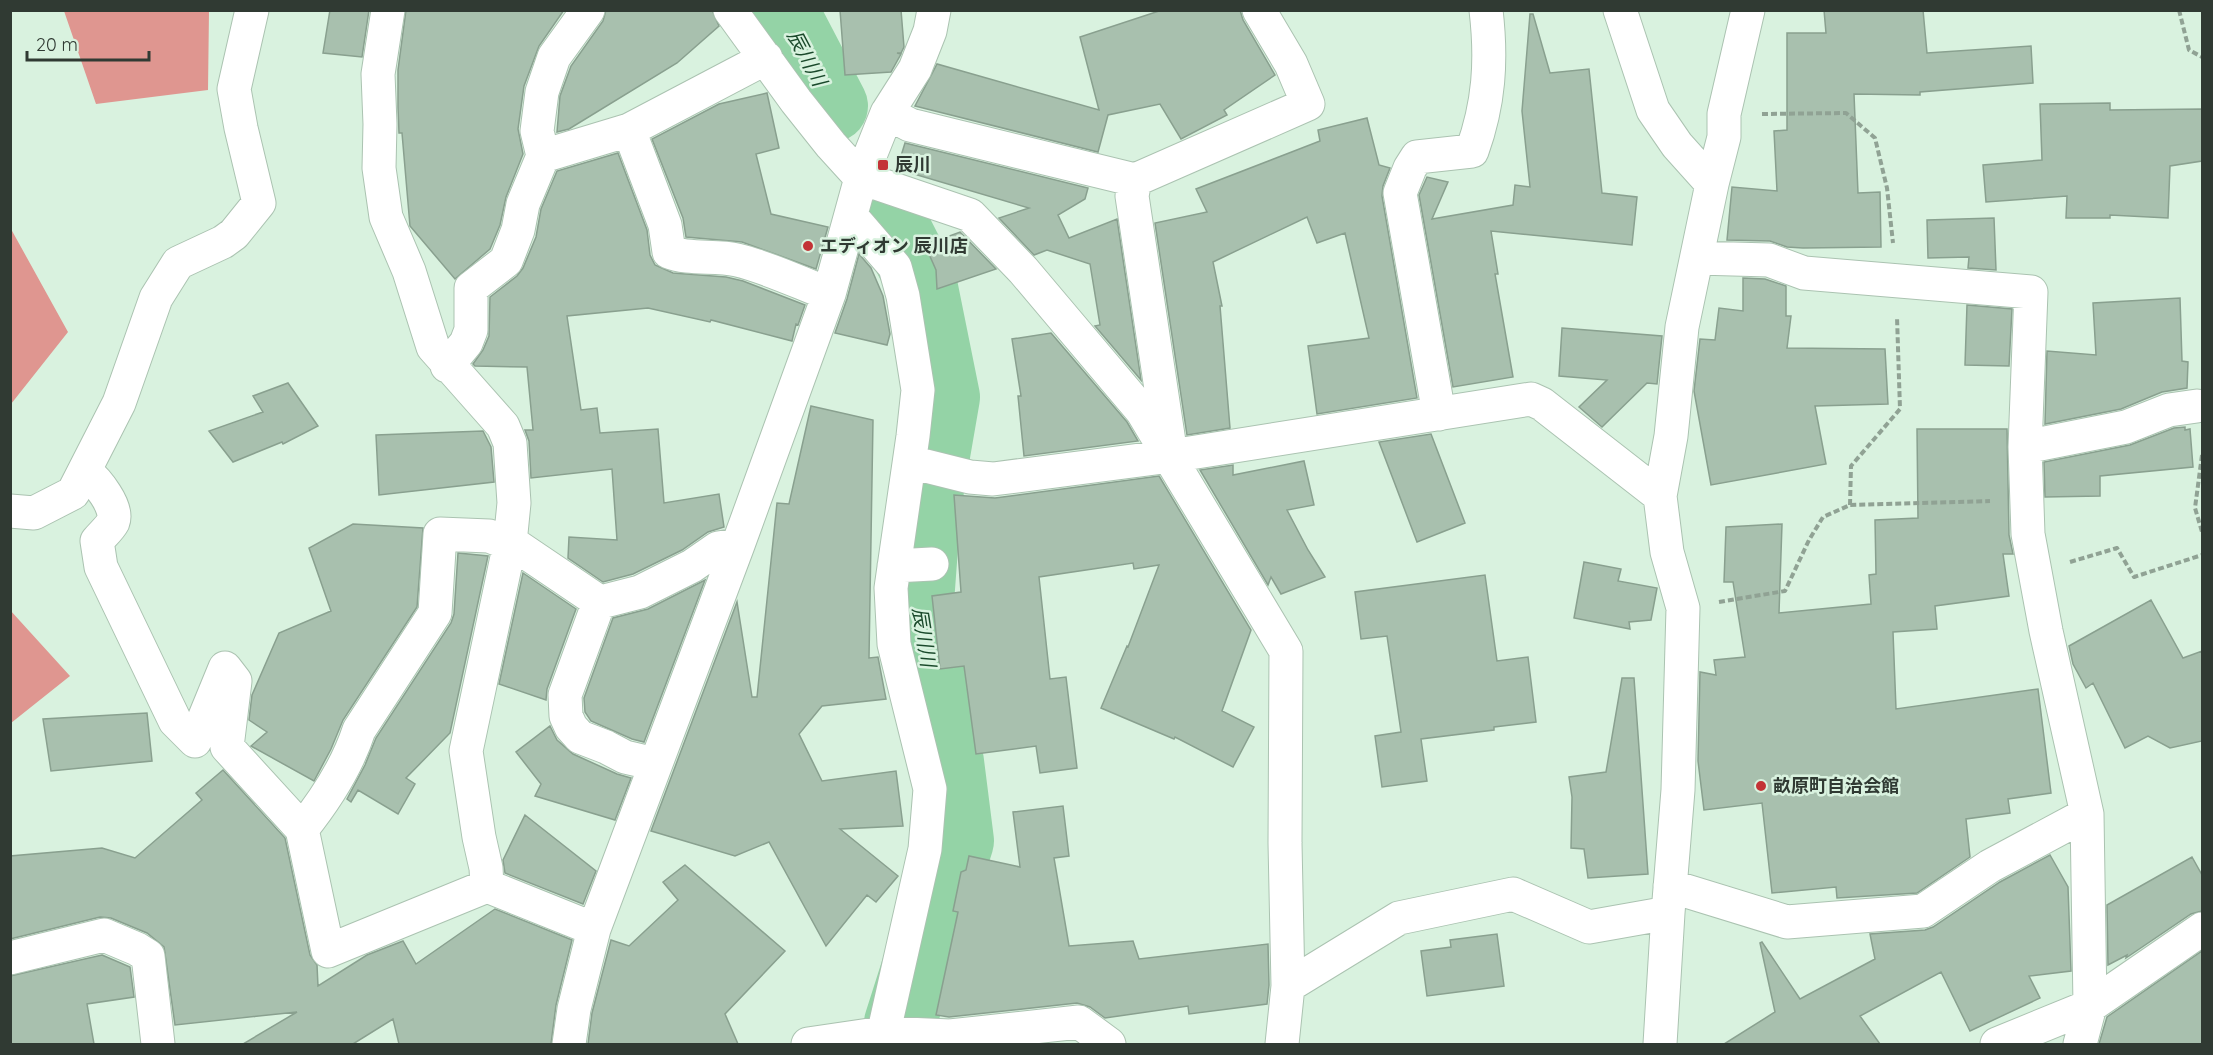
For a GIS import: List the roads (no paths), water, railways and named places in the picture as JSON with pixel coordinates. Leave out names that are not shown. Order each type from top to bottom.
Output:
[{"type":"street","points":[[10,511],[34,513],[73,494],[119,403],[156,298],[178,263],[223,242],[234,234],[259,203],[234,89],[252,10]]},
{"type":"street","points":[[388,10],[378,74],[381,124],[379,168],[386,217],[409,271],[433,347],[447,366],[503,426],[510,443],[514,503],[510,543],[466,751],[488,886]]},
{"type":"street","points":[[447,366],[466,343],[471,330],[471,288],[506,261],[518,230],[524,204],[543,156],[537,131],[542,92],[554,57],[588,10]]},
{"type":"street","points":[[730,10],[803,110],[861,178],[970,215],[1023,270],[1142,411],[1286,651],[1285,843],[1288,986],[1282,1044]]},
{"type":"street","points":[[569,1044],[574,1009],[594,929],[829,294],[861,178],[887,113],[915,69],[930,31],[934,10]]},
{"type":"street","points":[[887,113],[910,125],[1135,180],[1308,104],[1291,64],[1259,10]]},
{"type":"street","points":[[1439,414],[1400,193],[1417,157],[1472,151],[1487,99],[1489,34],[1486,10]]},
{"type":"street","points":[[1620,10],[1653,110],[1677,145],[1712,184]]},
{"type":"street","points":[[1660,1044],[1678,790],[1683,608],[1667,552],[1660,496],[1671,436],[1682,327],[1724,137],[1724,114],[1748,10]]},
{"type":"street","points":[[543,156],[629,130],[766,58]]},
{"type":"street","points":[[629,130],[665,225],[669,252],[680,256],[698,255],[738,260],[829,294]]},
{"type":"street","points":[[1135,180],[1132,196],[1171,456]]},
{"type":"street","points":[[851,216],[895,267],[903,296],[918,390],[910,462],[891,588],[894,644],[930,789],[925,849],[882,1039]]},
{"type":"street","points":[[1697,258],[1769,260],[1804,273],[2031,292],[2025,447],[2028,534],[2087,814],[2090,1006],[2080,1044]]},
{"type":"street","points":[[910,462],[970,477],[993,479],[1171,456],[1531,399],[1542,404],[1660,496]]},
{"type":"street","points":[[2025,447],[2126,427],[2169,410],[2197,406]]},
{"type":"street","points":[[86,472],[99,483],[114,513],[112,522],[97,541],[101,567],[175,721],[195,741],[225,668],[235,681],[227,747],[302,829],[328,951],[488,886],[594,929]]},
{"type":"street","points":[[302,829],[322,804],[352,752],[359,730],[435,613],[440,534],[489,536],[510,543],[577,585],[597,603]]},
{"type":"street","points":[[597,603],[640,592],[692,566],[718,548],[738,545]]},
{"type":"street","points":[[894,566],[932,564]]},
{"type":"street","points":[[597,603],[565,695],[566,716],[571,727],[580,737],[625,757],[655,764]]},
{"type":"street","points":[[1288,986],[1399,918],[1513,894],[1589,927],[1669,900],[1787,922],[1923,910],[1990,866],[2087,814]]},
{"type":"street","points":[[1997,1044],[2090,1006],[2202,929]]},
{"type":"street","points":[[10,958],[104,935],[137,949],[148,956],[158,1044]]},
{"type":"street","points":[[808,1044],[950,1036],[1079,1022],[1109,1044]]},
{"type":"waterway","name":"辰川川","points":[[782,10],[832,106]]},
{"type":"waterway","name":"辰川川","points":[[895,229],[920,278],[944,397],[925,507],[917,615],[948,762],[958,841],[900,1023],[899,1044]]},
{"type":"place","name":"辰川","points":[[883,165]]},
{"type":"place","name":"エディオン 辰川店","points":[[808,246]]},
{"type":"place","name":"畝原町自治会館","points":[[1761,786]]}]
